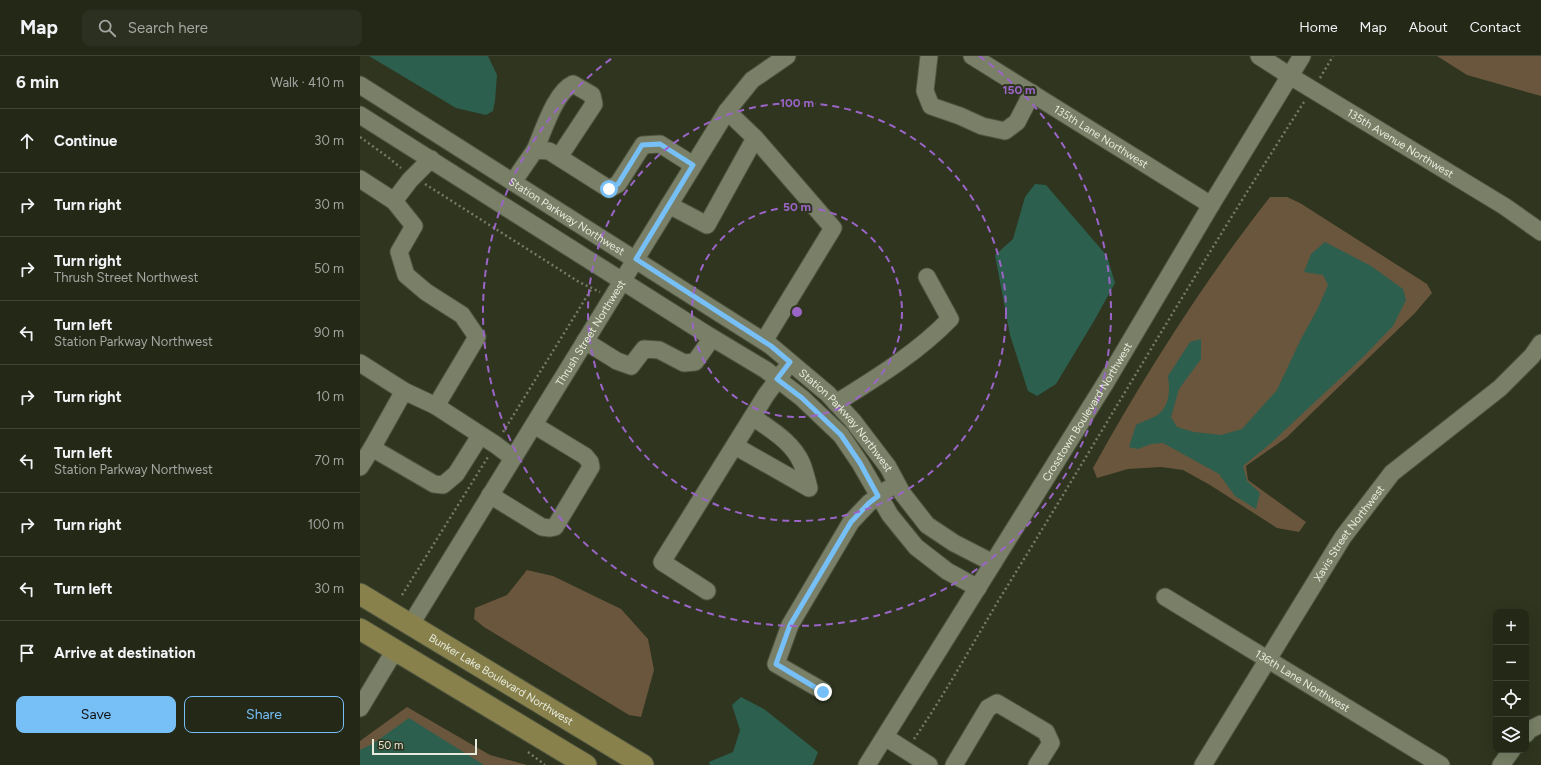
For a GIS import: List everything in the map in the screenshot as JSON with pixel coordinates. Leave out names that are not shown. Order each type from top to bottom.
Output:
[{"type":"main road","name":"Bunker Lake Boulevard Northwest","points":[[360,594],[643,765]]},
{"type":"main road","points":[[360,629],[586,765]]},
{"type":"street","name":"Thrush Street Northwest","points":[[411,624],[727,112],[752,80],[787,56]]},
{"type":"street","points":[[929,56],[925,91],[930,106],[960,116],[982,126],[1005,131],[1017,122],[1032,93]]},
{"type":"street","name":"135th Lane Northwest","points":[[972,56],[1211,205]]},
{"type":"street","name":"135th Avenue Northwest","points":[[1259,56],[1312,90],[1504,206],[1541,232]]},
{"type":"street","name":"Crosstown Boulevard Northwest","points":[[868,765],[1106,382],[1211,205],[1302,56]]},
{"type":"street","points":[[513,182],[536,150],[550,114],[567,87],[573,84],[592,95],[594,104],[559,157]]},
{"type":"street","name":"Station Parkway Northwest","points":[[360,85],[764,341],[836,403],[852,421],[888,467],[896,484],[927,525],[954,543],[993,564]]},
{"type":"street","points":[[727,112],[755,138],[833,228],[764,341]]},
{"type":"street","name":"Station Parkway Northwest","points":[[360,115],[712,338],[766,370],[802,398],[841,435],[860,463],[890,515],[916,547],[947,571],[978,588]]},
{"type":"street","points":[[669,205],[707,225],[755,138]]},
{"type":"street","points":[[536,150],[549,151],[609,189],[618,184],[642,145],[660,144],[693,165]]},
{"type":"street","points":[[394,201],[413,177],[431,159]]},
{"type":"street","points":[[360,179],[394,201],[414,226],[398,252],[406,275],[426,292],[462,314],[477,337],[436,406]]},
{"type":"street","points":[[836,403],[893,368],[937,332],[950,319],[927,277]]},
{"type":"street","points":[[585,341],[617,361],[631,366],[644,349],[659,350],[684,364],[695,362],[712,338]]},
{"type":"street","name":"Xavis Street Northwest","points":[[1203,765],[1343,538],[1392,472],[1500,388],[1532,356],[1541,343]]},
{"type":"street","points":[[707,591],[662,562],[777,379],[790,362]]},
{"type":"street","points":[[360,363],[404,391],[436,406],[496,445],[513,458]]},
{"type":"street","points":[[360,467],[404,391]]},
{"type":"street","points":[[735,446],[809,488],[802,464],[793,448],[753,418]]},
{"type":"street","points":[[490,496],[542,526],[550,528],[555,527],[566,510],[591,467],[590,462],[585,456],[534,425]]},
{"type":"street","points":[[372,448],[434,484],[443,485],[456,474],[480,436]]},
{"type":"street","points":[[823,692],[776,664],[790,625],[851,522],[869,503],[896,484]]},
{"type":"street","name":"136th Lane Northwest","points":[[1165,597],[1441,765]]},
{"type":"street","points":[[360,708],[395,650]]},
{"type":"street","points":[[954,765],[988,708],[997,703],[1046,732],[1051,743],[1037,765]]},
{"type":"street","points":[[1529,731],[1541,724]]},
{"type":"street","points":[[885,737],[929,765]]},
{"type":"street","points":[[1501,765],[1510,753]]},
{"type":"path","points":[[907,751],[1037,540],[1130,382],[1333,56]]},
{"type":"path","points":[[360,137],[413,177],[579,282],[612,297]]},
{"type":"shaded area","points":[[369,56],[488,56],[497,75],[493,111],[486,115],[456,108]]},
{"type":"shaded area","points":[[1437,56],[1541,56],[1541,96],[1467,75]]},
{"type":"shaded area","points":[[1035,184],[1046,185],[1107,256],[1115,283],[1056,384],[1037,396],[1028,391],[1010,335],[995,255],[1013,239],[1025,197]]},
{"type":"shaded area","points":[[1270,197],[1287,197],[1300,203],[1427,284],[1432,293],[1415,313],[1286,438],[1246,466],[1248,480],[1306,522],[1299,532],[1277,528],[1210,485],[1183,470],[1161,467],[1128,469],[1097,478],[1093,468],[1133,398],[1176,329],[1222,262]]},
{"type":"shaded area","points":[[1325,242],[1371,266],[1403,289],[1406,300],[1393,326],[1363,357],[1270,444],[1243,466],[1247,481],[1260,493],[1256,509],[1235,496],[1219,474],[1163,443],[1151,444],[1138,449],[1129,447],[1136,425],[1157,415],[1163,410],[1169,391],[1168,376],[1190,342],[1201,339],[1201,359],[1179,389],[1171,417],[1177,427],[1194,432],[1221,435],[1242,429],[1277,390],[1301,339],[1318,308],[1328,285],[1323,275],[1304,272],[1311,254]]},
{"type":"shaded area","points":[[527,570],[553,576],[621,609],[648,639],[654,670],[641,717],[629,715],[484,627],[474,619],[475,608],[507,595]]},
{"type":"shaded area","points":[[741,697],[764,709],[818,752],[813,765],[710,765],[709,762],[733,752],[740,730],[732,705]]},
{"type":"shaded area","points":[[407,707],[490,755],[527,765],[360,765],[360,741]]},
{"type":"shaded area","points":[[409,718],[484,765],[360,765],[360,750],[374,743]]},
{"type":"route","points":[[609,189],[618,184],[642,145],[660,144],[693,165],[636,259],[771,346],[790,362],[777,379],[802,398],[841,435],[860,463],[878,496],[858,513],[851,522],[790,625],[776,664],[823,692]]}]
